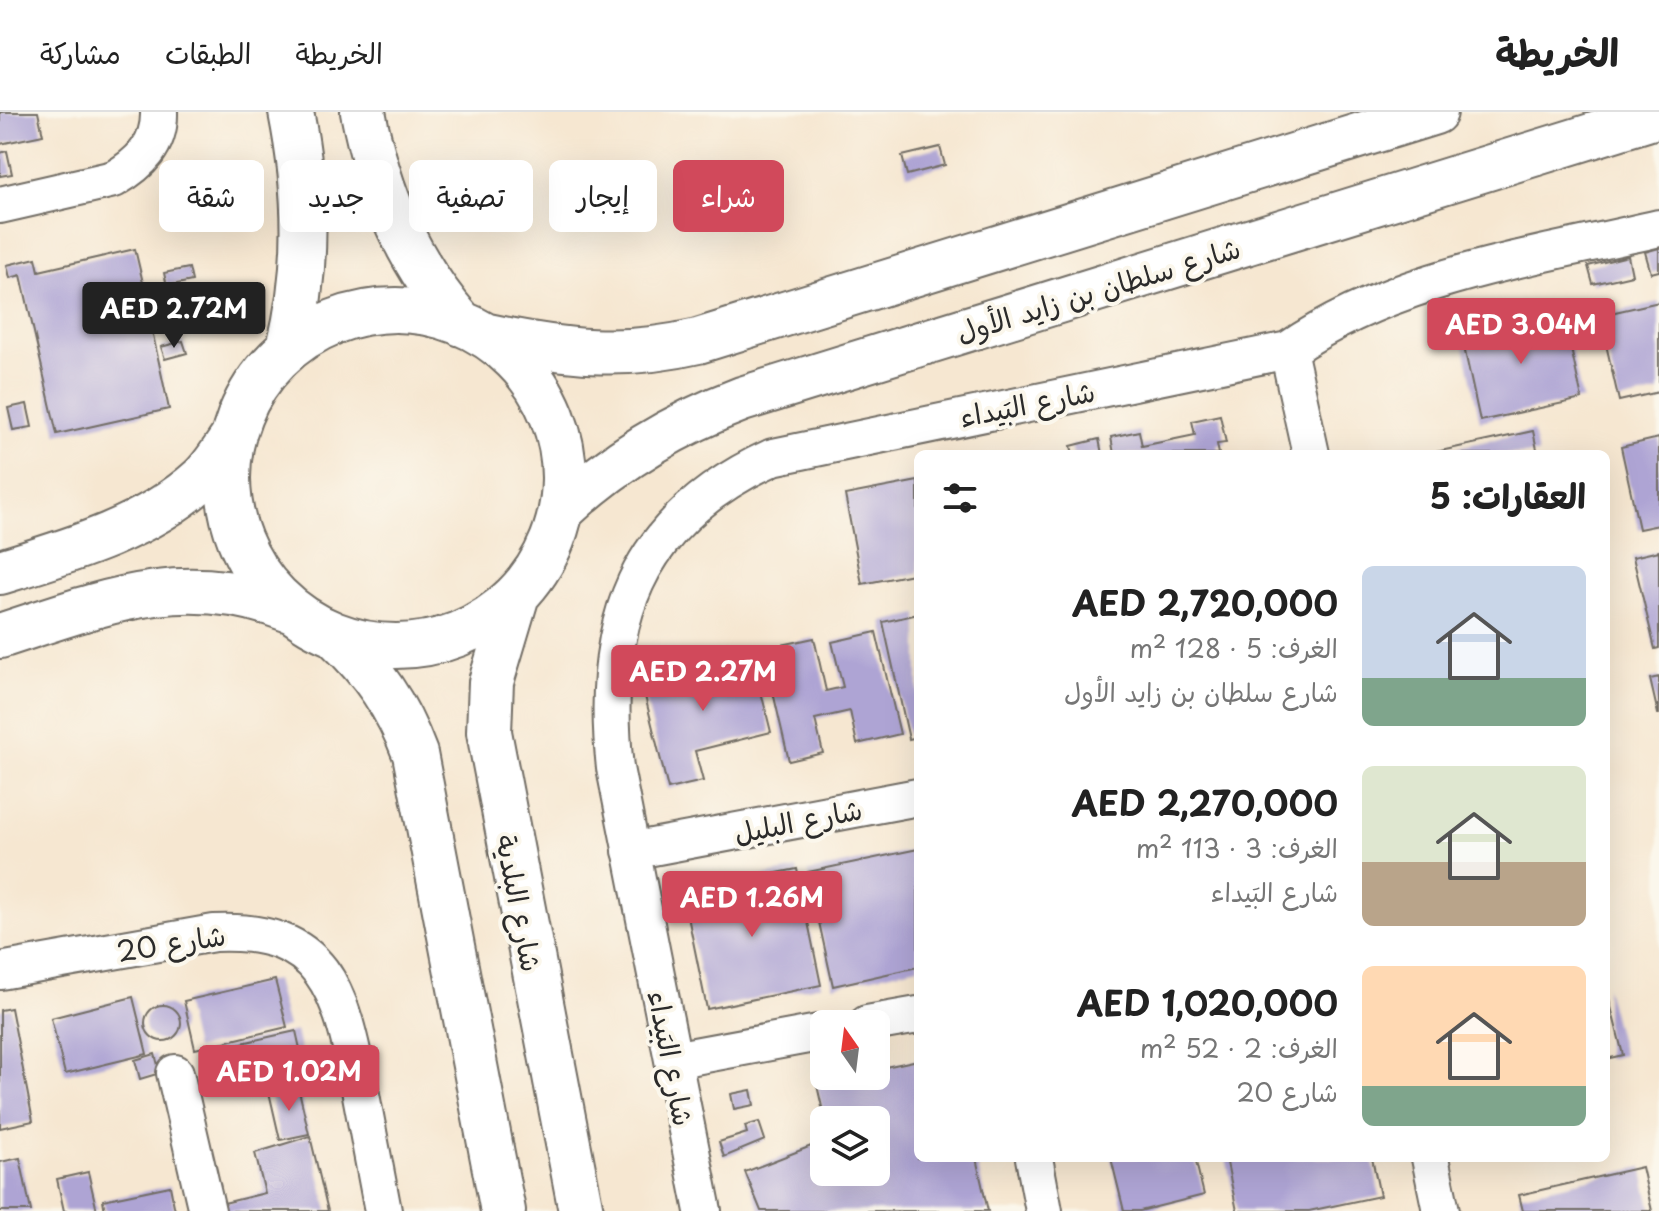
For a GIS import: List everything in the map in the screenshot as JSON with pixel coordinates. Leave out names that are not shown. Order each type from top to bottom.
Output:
[{"type":"main road","points":[[289,348],[298,314],[306,245],[303,175],[291,112]]},
{"type":"main road","points":[[0,636],[137,593],[176,589],[234,593],[290,610],[336,636],[378,645],[432,642],[463,632],[492,616],[517,595],[537,570],[552,541],[562,510],[563,465],[550,411],[527,373],[474,330],[422,273],[396,226],[380,185],[363,112]]},
{"type":"main road","points":[[0,572],[69,551],[140,520],[202,478],[231,440],[253,389],[289,348],[343,319],[372,312],[403,310],[474,330],[593,354],[664,349],[732,333],[1435,112]]},
{"type":"main road","name":"شارع سلطان بن زايد الأول","points":[[562,510],[606,471],[645,444],[687,421],[742,399],[1659,115]]},
{"type":"main road","points":[[231,440],[228,503],[236,533],[249,562],[267,588],[290,610]]},
{"type":"main road","name":"شارع البلدية","points":[[517,595],[491,682],[489,732],[581,1211]]},
{"type":"main road","points":[[336,636],[384,689],[402,721],[415,754],[503,1211]]},
{"type":"street","points":[[0,205],[114,179],[130,170],[151,148],[157,135],[159,112]]},
{"type":"street","name":"شارع البَيداء","points":[[703,1211],[611,737],[611,673],[623,610],[651,554],[692,506],[717,486],[773,457],[1288,350],[1342,316],[1399,291],[1659,228]]},
{"type":"street","points":[[1288,350],[1310,450]]},
{"type":"street","name":"شارع البليل","points":[[631,851],[914,798]]},
{"type":"street","name":"شارع 20","points":[[0,971],[214,933],[249,931],[284,941],[313,961],[334,989],[347,1023],[383,1211]]},
{"type":"street","points":[[890,1020],[914,1016]]},
{"type":"street","points":[[673,1060],[810,1035]]},
{"type":"street","points":[[175,1073],[207,1211]]},
{"type":"street","points":[[1035,1162],[1044,1211]]},
{"type":"street","points":[[1431,1162],[1441,1211]]},
{"type":"building","points":[[0,112],[38,112],[43,135],[0,144]]},
{"type":"building","points":[[940,147],[945,165],[907,175],[902,156]]},
{"type":"building","points":[[7,151],[12,174],[0,176],[0,153]]},
{"type":"building","points":[[1659,248],[1659,271],[1651,273],[1645,252]]},
{"type":"building","points":[[135,249],[144,287],[159,284],[167,317],[150,321],[169,409],[57,434],[21,275],[10,278],[7,265],[36,258],[39,271]]},
{"type":"building","points":[[1628,256],[1632,275],[1593,284],[1588,266]]},
{"type":"building","points":[[189,268],[192,281],[167,286],[164,273]]},
{"type":"building","points":[[1659,302],[1659,392],[1619,401],[1605,340],[1598,341],[1593,317]]},
{"type":"building","points":[[1563,312],[1582,399],[1480,421],[1461,333]]},
{"type":"building","points":[[183,341],[187,353],[165,359],[161,347]]},
{"type":"building","points":[[27,404],[32,427],[13,430],[8,408]]},
{"type":"building","points":[[1220,415],[1226,443],[1217,444],[1218,450],[1113,450],[1111,437],[1139,431],[1142,446],[1195,435],[1192,421]]},
{"type":"building","points":[[1533,431],[1537,450],[1445,450]]},
{"type":"building","points":[[1659,438],[1659,525],[1639,529],[1621,447]]},
{"type":"building","points":[[1099,439],[1101,450],[1072,450],[1071,446]]},
{"type":"building","points":[[914,482],[914,574],[862,584],[845,495]]},
{"type":"building","points":[[1659,551],[1659,648],[1655,649],[1633,557]]},
{"type":"building","points":[[914,615],[914,738],[909,739],[883,622]]},
{"type":"building","points":[[876,632],[900,734],[857,744],[850,711],[815,719],[823,753],[789,761],[763,649],[814,638],[826,691],[843,687],[832,642]]},
{"type":"building","points":[[751,652],[771,732],[695,751],[703,781],[668,789],[641,680]]},
{"type":"building","points":[[1659,677],[1659,714],[1658,714],[1650,679]]},
{"type":"building","points":[[914,850],[914,968],[833,986],[808,872]]},
{"type":"building","points":[[797,869],[821,985],[707,1009],[683,892]]},
{"type":"building","points":[[275,980],[287,1027],[195,1049],[184,1001]]},
{"type":"building","points":[[133,997],[147,1054],[65,1074],[51,1018]]},
{"type":"building","points":[[1610,1003],[1623,1055],[1610,1058]]},
{"type":"building","points":[[163,1005],[175,1011],[181,1023],[175,1035],[163,1041],[151,1035],[145,1023],[151,1011]]},
{"type":"building","points":[[11,1008],[33,1121],[0,1128],[0,1010]]},
{"type":"building","points":[[296,1031],[307,1080],[268,1089],[263,1068],[221,1078],[215,1049]]},
{"type":"building","points":[[155,1054],[160,1073],[140,1079],[135,1060]]},
{"type":"building","points":[[914,1061],[914,1162],[977,1162],[988,1211],[761,1211],[745,1172],[810,1146],[810,1186],[890,1186],[890,1106],[822,1106],[818,1090],[890,1090],[890,1066]]},
{"type":"building","points":[[298,1086],[309,1134],[280,1140],[269,1092]]},
{"type":"building","points":[[751,1090],[754,1105],[734,1109],[731,1094]]},
{"type":"building","points":[[759,1122],[765,1140],[724,1157],[719,1142],[747,1133],[745,1126]]},
{"type":"building","points":[[310,1136],[328,1211],[222,1211],[220,1204],[265,1193],[255,1153]]},
{"type":"building","points":[[20,1158],[31,1211],[0,1211],[0,1162]]},
{"type":"building","points":[[1112,1162],[1196,1162],[1204,1195],[1140,1211],[1124,1211]]},
{"type":"building","points":[[1227,1162],[1373,1162],[1380,1196],[1309,1211],[1237,1211]]},
{"type":"building","points":[[1642,1167],[1652,1211],[1523,1211],[1519,1195]]},
{"type":"building","points":[[88,1172],[97,1211],[64,1211],[57,1179]]},
{"type":"building","points":[[170,1186],[175,1211],[105,1211],[103,1200]]}]
